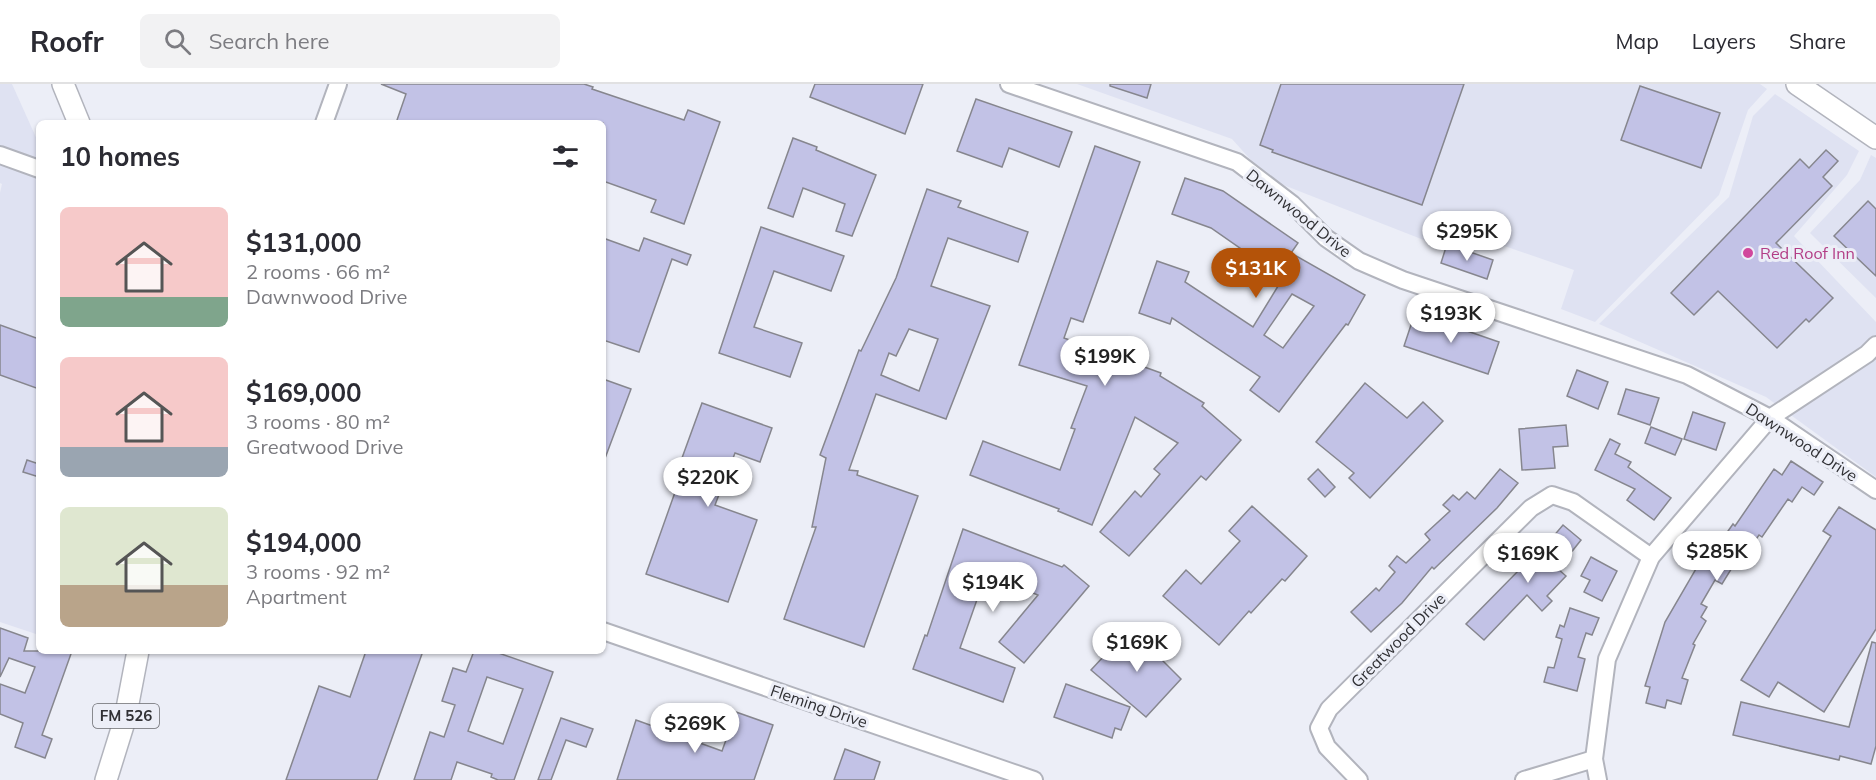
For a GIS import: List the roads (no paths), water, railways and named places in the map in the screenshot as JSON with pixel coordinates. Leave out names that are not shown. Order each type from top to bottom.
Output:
[{"type":"main road","points":[[63,84],[78,120]]},
{"type":"main road","points":[[1797,84],[1876,138]]},
{"type":"main road","name":"FM 526","points":[[106,780],[125,719],[137,654]]},
{"type":"street","points":[[325,120],[338,84]]},
{"type":"street","name":"Dawnwood Drive","points":[[1009,84],[1237,162],[1292,204],[1326,238],[1359,261],[1403,280],[1687,375],[1770,418],[1876,490]]},
{"type":"street","points":[[0,155],[36,168]]},
{"type":"street","points":[[1598,780],[1594,759],[1607,659],[1651,557],[1770,418],[1867,354],[1876,345]]},
{"type":"street","name":"Greatwood Drive","points":[[1359,780],[1327,747],[1319,728],[1329,709],[1531,508],[1552,495],[1573,502],[1651,557]]},
{"type":"street","name":"Fleming Drive","points":[[606,633],[1034,780]]},
{"type":"street","points":[[1524,780],[1594,759]]},
{"type":"place","name":"Red Roof Inn","points":[[1748,253]]}]
